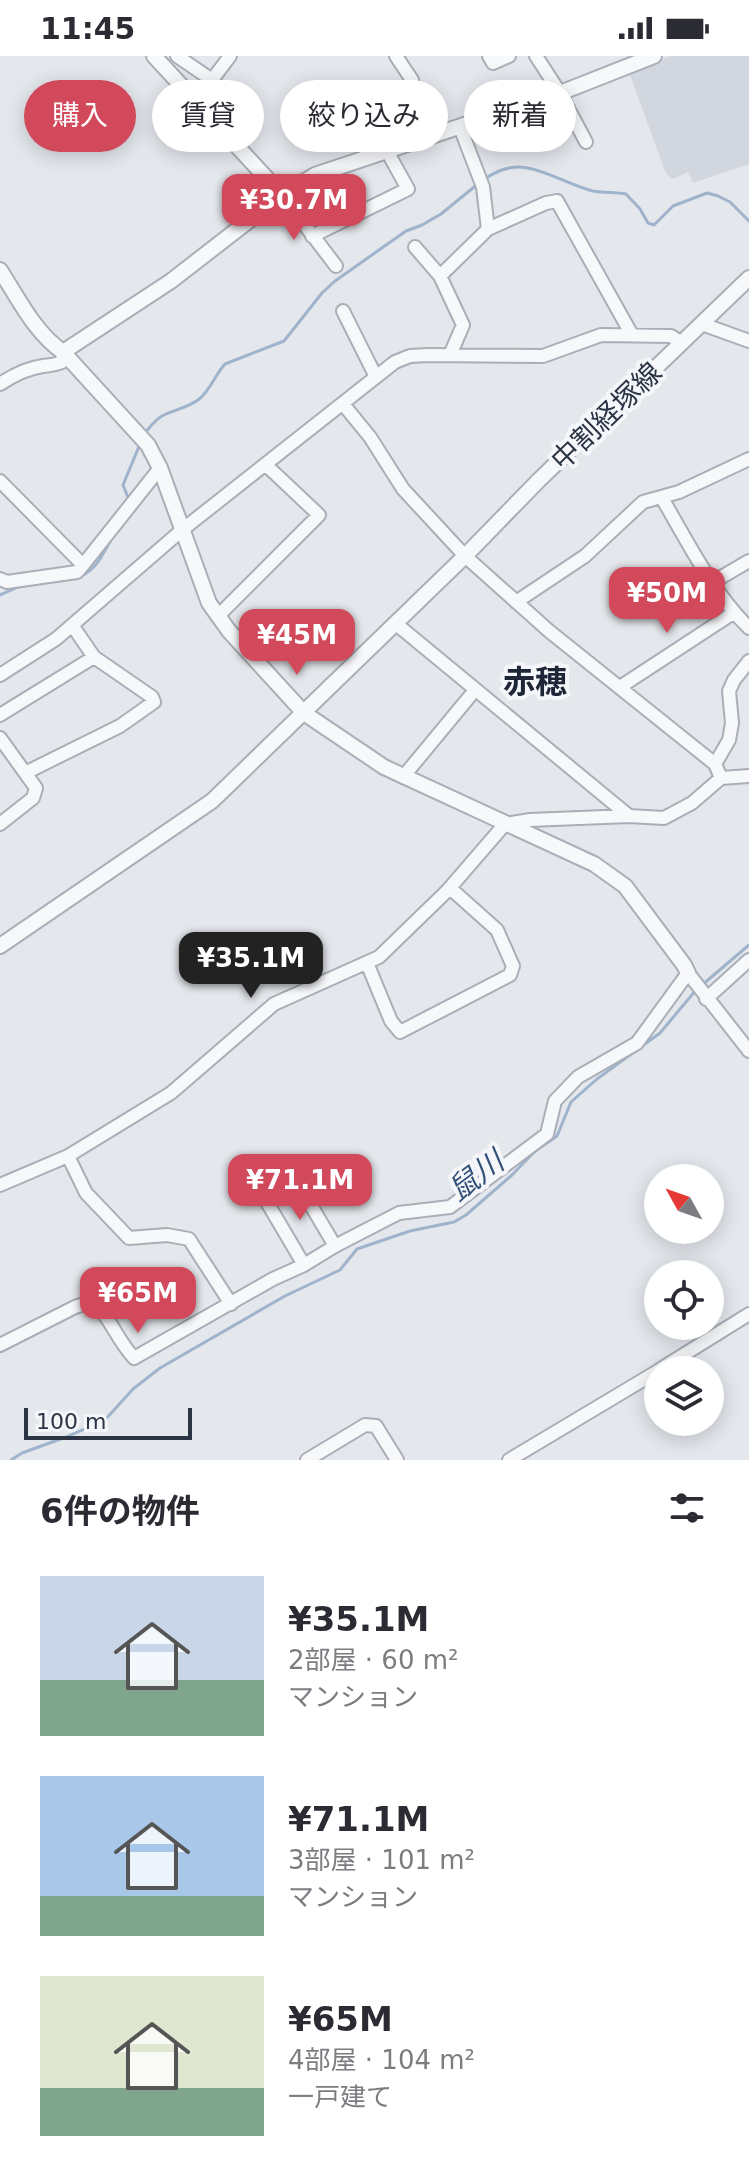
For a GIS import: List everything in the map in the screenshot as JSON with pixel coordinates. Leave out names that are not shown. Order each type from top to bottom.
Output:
[{"type":"street","points":[[154,56],[282,195],[336,266]]},
{"type":"street","points":[[177,56],[212,80],[230,56]]},
{"type":"street","points":[[396,56],[412,80]]},
{"type":"street","points":[[489,56],[493,63],[509,56]]},
{"type":"street","points":[[536,56],[552,80]]},
{"type":"street","points":[[576,87],[654,56]]},
{"type":"street","points":[[576,123],[586,142]]},
{"type":"street","points":[[448,131],[464,126]]},
{"type":"street","points":[[460,127],[480,181],[488,229]]},
{"type":"street","points":[[63,352],[171,281],[282,195],[315,175],[384,152]]},
{"type":"street","points":[[312,236],[408,189],[388,152]]},
{"type":"street","points":[[440,276],[488,229],[557,201],[632,335]]},
{"type":"street","points":[[415,247],[440,276],[463,325],[450,355]]},
{"type":"street","points":[[0,270],[33,321],[53,345],[63,352],[148,445],[160,468],[209,603],[260,666],[304,713],[384,767],[594,864],[625,886],[691,978],[749,1051]]},
{"type":"street","name":"中割経塚線","points":[[0,946],[212,801],[749,278]]},
{"type":"street","points":[[343,311],[376,377]]},
{"type":"street","points":[[702,324],[749,341]]},
{"type":"street","points":[[0,675],[42,650],[182,530],[395,362],[410,356],[543,356],[601,335],[671,336],[682,343]]},
{"type":"street","points":[[0,384],[42,366],[62,362],[63,352]]},
{"type":"street","points":[[343,404],[370,437],[403,489],[465,556],[549,631],[715,764],[721,778]]},
{"type":"street","points":[[516,602],[585,556],[643,502],[679,492],[749,459]]},
{"type":"street","points":[[218,616],[319,515],[266,465]]},
{"type":"street","points":[[0,579],[7,582],[77,572],[160,468]]},
{"type":"street","points":[[3,490],[83,565]]},
{"type":"street","points":[[662,498],[733,613],[749,628]]},
{"type":"street","points":[[713,582],[749,561]]},
{"type":"street","points":[[620,687],[733,613]]},
{"type":"street","points":[[395,623],[629,816]]},
{"type":"street","points":[[25,773],[120,726],[154,702],[152,697],[94,657],[72,625]]},
{"type":"street","points":[[0,715],[94,657]]},
{"type":"street","points":[[715,764],[729,740],[732,723],[729,691],[749,661]]},
{"type":"street","points":[[403,777],[475,690]]},
{"type":"street","points":[[0,824],[36,794],[36,788],[2,747]]},
{"type":"street","points":[[0,1185],[68,1156],[171,1093],[274,1004],[379,957],[450,888],[505,824],[629,816],[664,818],[692,803],[721,778],[749,776]]},
{"type":"street","points":[[367,963],[391,1021],[400,1032],[510,975],[513,966],[497,930],[450,888]]},
{"type":"street","points":[[705,996],[749,960]]},
{"type":"street","points":[[0,1345],[75,1307],[94,1301],[124,1348],[134,1358],[273,1279],[399,1213],[450,1207],[547,1134],[555,1101],[578,1077],[637,1043],[691,978]]},
{"type":"street","points":[[68,1156],[86,1193],[129,1238],[167,1235],[189,1239],[231,1304]]},
{"type":"street","points":[[296,1180],[335,1246]]},
{"type":"street","points":[[261,1192],[304,1265]]},
{"type":"street","points":[[682,1356],[749,1314]]},
{"type":"street","points":[[509,1460],[644,1379]]},
{"type":"street","points":[[307,1460],[365,1425],[376,1426],[397,1460]]},
{"type":"shaded area","points":[[670,56],[749,56],[749,164],[693,183],[688,172],[673,179],[666,174],[629,72]]},
{"type":"waterway","points":[[485,179],[513,167],[526,168],[593,191],[626,194],[648,223],[654,225],[673,206],[707,193],[730,202],[749,221]]},
{"type":"waterway","points":[[144,434],[162,416],[198,400],[225,364],[284,341],[335,281],[406,231],[441,214],[479,183]]},
{"type":"waterway","points":[[129,500],[123,485],[140,444]]},
{"type":"waterway","points":[[81,576],[95,565],[111,540]]},
{"type":"waterway","points":[[0,595],[38,583]]},
{"type":"waterway","name":"鼠川","points":[[702,985],[749,945]]},
{"type":"waterway","name":"鼠川","points":[[11,1460],[105,1420],[133,1389],[160,1368],[285,1296],[340,1270],[357,1249],[410,1231],[454,1222],[466,1215],[534,1152],[557,1136],[571,1102],[660,1033],[696,990]]},
{"type":"district","name":"赤穂","points":[[535,682]]}]
